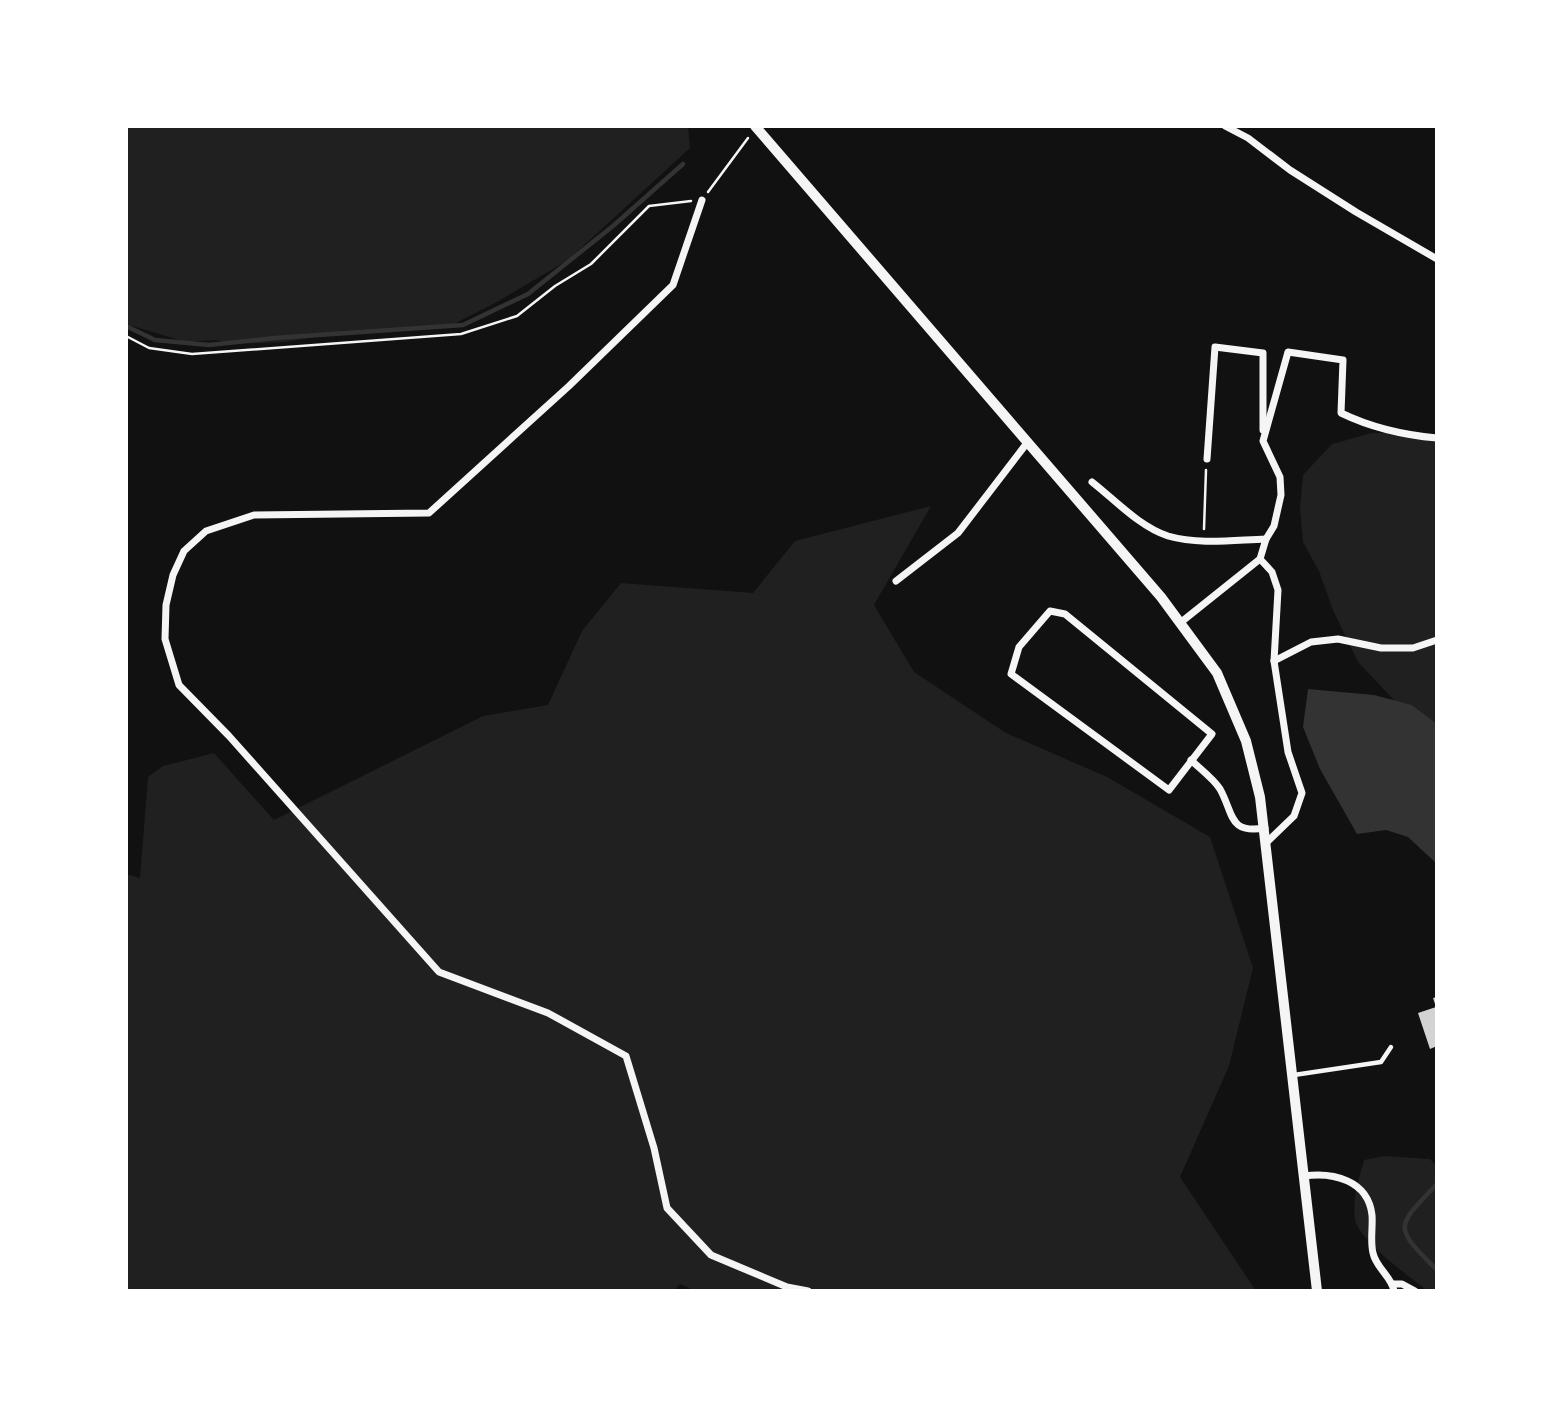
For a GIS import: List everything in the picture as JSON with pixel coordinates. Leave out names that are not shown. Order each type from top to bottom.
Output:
[{"type":"street","points":[[1225,126],[1248,138],[1290,170],[1356,212],[1437,259]]},
{"type":"street","points":[[756,127],[1161,597],[1217,673],[1246,741],[1260,797],[1317,1291]]},
{"type":"street","points":[[702,200],[673,285],[569,386],[429,513],[254,515],[206,531],[184,551],[173,575],[166,606],[165,639],[179,685],[229,736],[439,972],[548,1013],[626,1056],[654,1148],[667,1208],[711,1255],[788,1287],[808,1291]]},
{"type":"street","points":[[1180,623],[1260,559],[1266,539],[1274,526],[1281,495],[1280,477],[1263,441],[1263,353],[1215,347],[1207,459]]},
{"type":"street","points":[[1263,441],[1288,352],[1343,360],[1341,414],[1368,426],[1410,436],[1437,438]]},
{"type":"street","points":[[896,581],[958,533],[1027,443]]},
{"type":"street","points":[[1092,482],[1143,523],[1166,535],[1204,541],[1266,539]]},
{"type":"street","points":[[1260,559],[1272,572],[1278,590],[1274,661],[1288,752],[1302,793],[1294,816],[1267,842]]},
{"type":"street","points":[[1050,611],[1065,614],[1212,734],[1192,760],[1168,790],[1011,674],[1019,648],[1050,611]]},
{"type":"street","points":[[1274,661],[1311,642],[1338,639],[1381,648],[1413,648],[1437,640]]},
{"type":"street","points":[[1192,760],[1219,788],[1231,817],[1241,828],[1265,828]]},
{"type":"street","points":[[1304,1176],[1320,1174],[1342,1177],[1362,1191],[1371,1210],[1372,1251],[1376,1264],[1393,1287],[1402,1284],[1415,1291]]},
{"type":"lane","points":[[1294,1076],[1381,1062],[1391,1047]]},
{"type":"path","points":[[126,336],[149,348],[192,354],[461,334],[517,316],[555,286],[591,264],[649,206],[702,200],[756,127]]},
{"type":"path","points":[[1204,541],[1207,459]]},
{"type":"shaded area","points":[[126,126],[688,126],[690,148],[568,260],[450,326],[337,334],[284,342],[234,344],[215,340],[186,342],[126,324]]},
{"type":"shaded area","points":[[1413,432],[1437,442],[1437,724],[1412,705],[1395,701],[1358,662],[1333,610],[1319,571],[1303,542],[1300,509],[1303,475],[1332,444],[1372,433]]},
{"type":"shaded area","points":[[931,506],[874,605],[914,672],[1006,733],[1107,777],[1210,837],[1253,968],[1229,1066],[1180,1177],[1256,1291],[696,1291],[680,1284],[674,1291],[126,1291],[126,874],[140,878],[148,777],[163,766],[214,753],[274,820],[483,716],[548,705],[582,631],[621,583],[753,593],[795,541]]},
{"type":"shaded area","points":[[1308,689],[1374,695],[1412,705],[1437,724],[1437,864],[1408,837],[1386,830],[1357,834],[1320,769],[1303,727]]},
{"type":"shaded area","points":[[1384,1156],[1430,1159],[1437,1167],[1437,1291],[1428,1291],[1398,1268],[1375,1248],[1358,1228],[1354,1204],[1364,1160]]},
{"type":"building","points":[[1437,997],[1437,1046],[1430,1049],[1418,1013],[1436,1007],[1433,998]]},
{"type":"waterway","points":[[126,326],[155,340],[209,345],[463,325],[528,294],[613,226],[683,164]]},
{"type":"waterway","points":[[1437,1184],[1413,1210],[1405,1227],[1413,1244],[1437,1270]]}]
